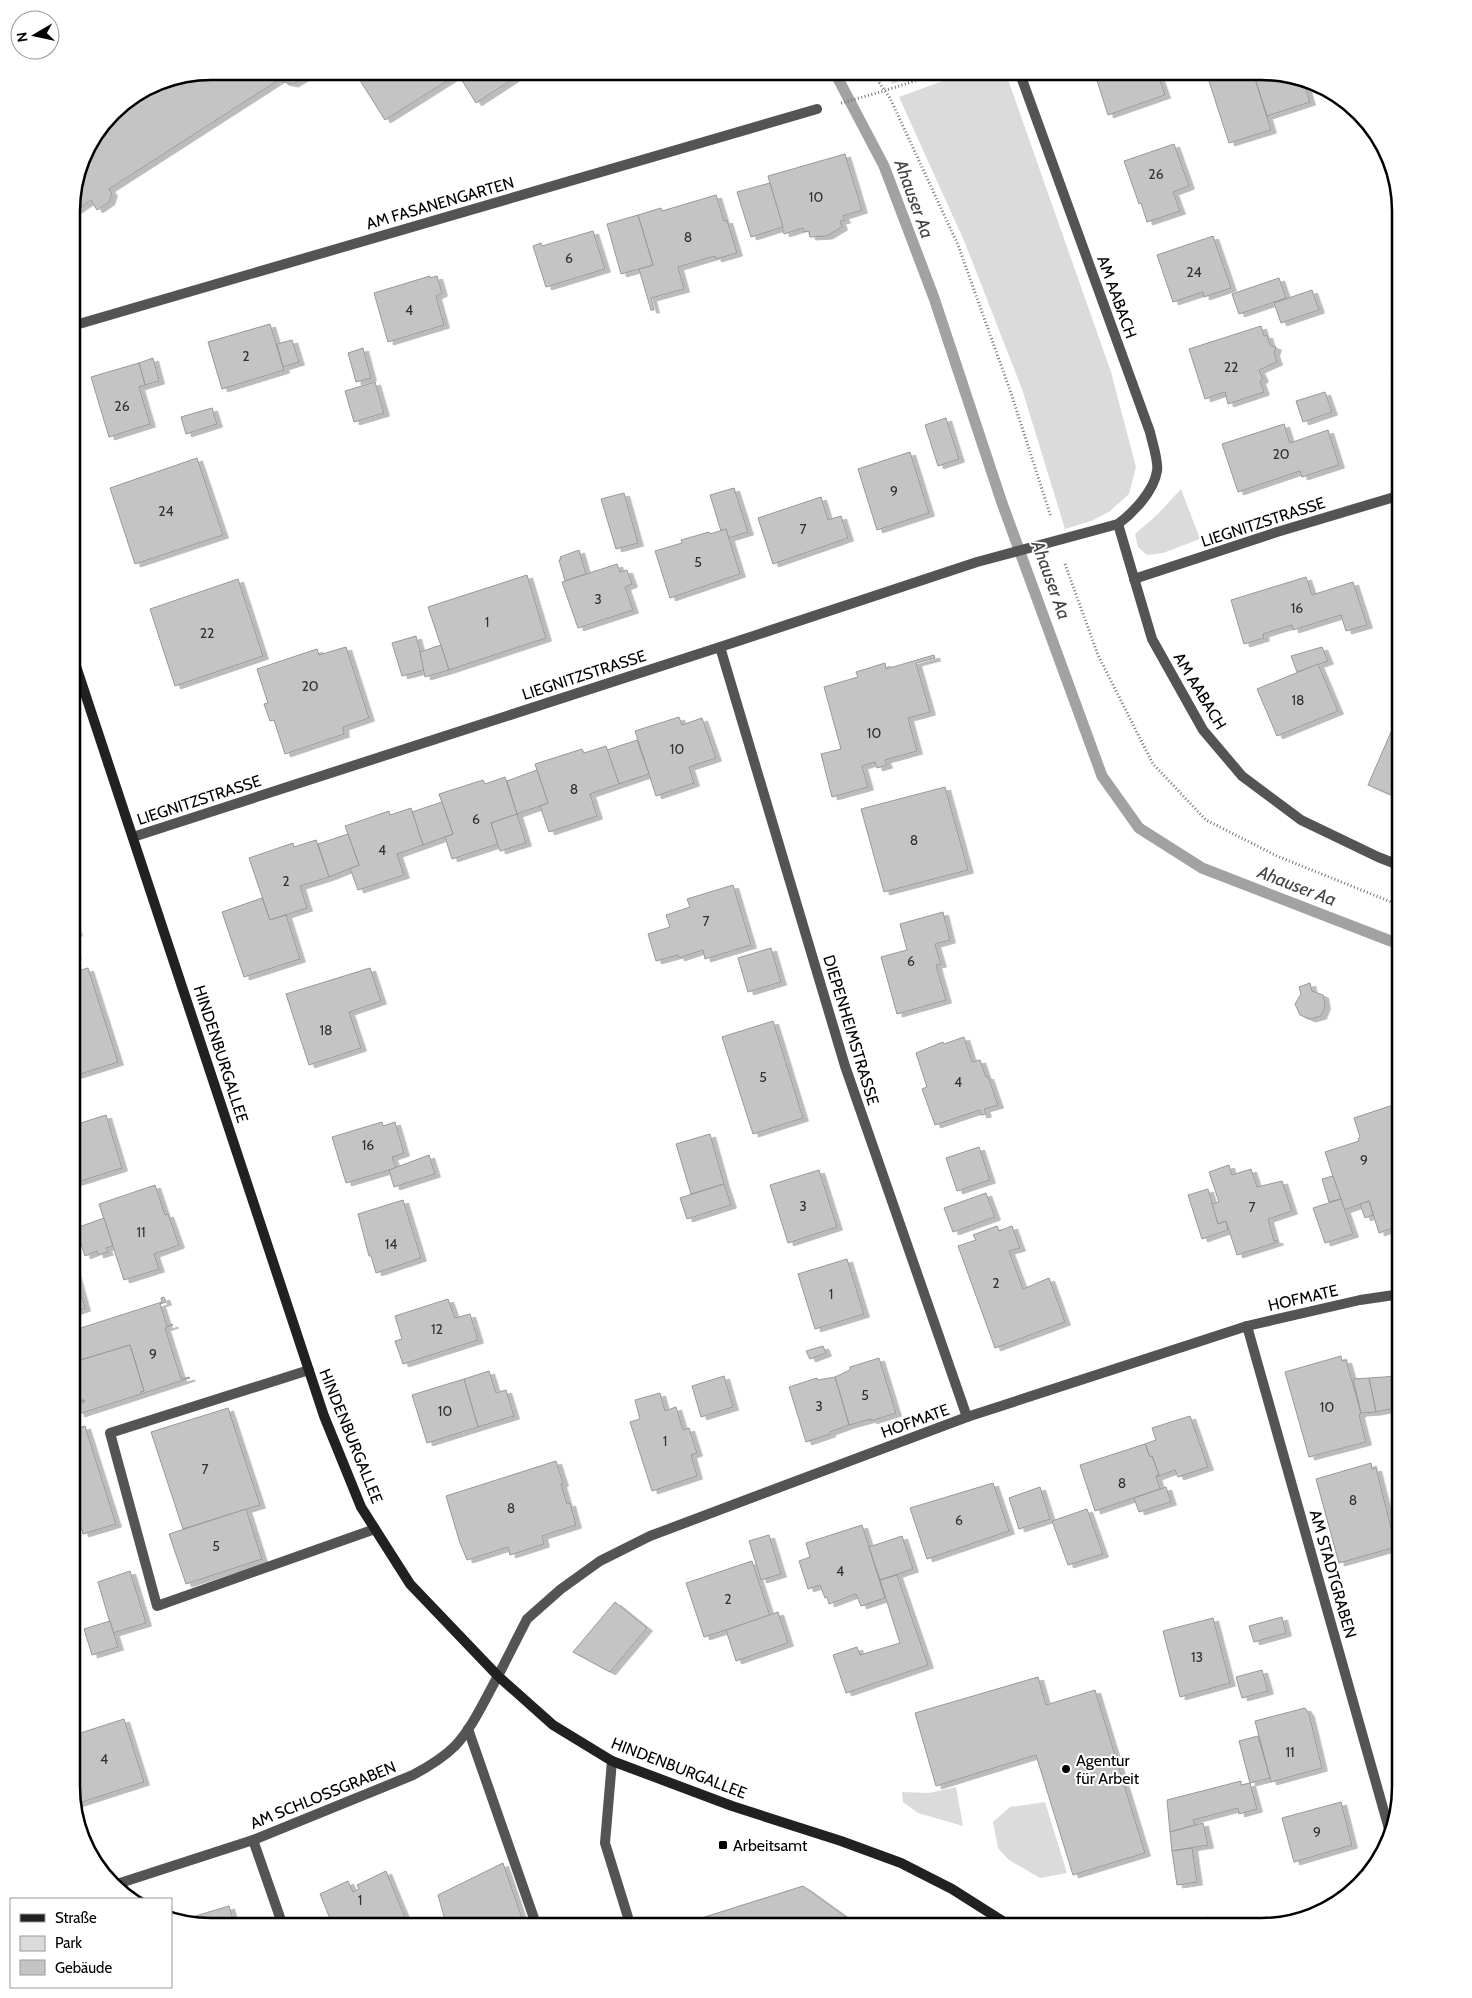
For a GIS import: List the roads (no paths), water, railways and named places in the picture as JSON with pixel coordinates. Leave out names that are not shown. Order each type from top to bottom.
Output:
[{"type":"street","name":"AM AABACH","points":[[1022,80],[1150,432],[1158,470],[1147,494],[1128,517],[1118,524],[1045,544]]},
{"type":"street","name":"AM FASANENGARTEN","points":[[80,324],[817,109]]},
{"type":"street","name":"LIEGNITZSTRASSE","points":[[1134,579],[1277,532],[1392,498]]},
{"type":"street","name":"AM AABACH","points":[[1118,524],[1152,639],[1203,730],[1242,776],[1301,820],[1378,858],[1392,863]]},
{"type":"street","name":"LIEGNITZSTRASSE","points":[[133,837],[720,648],[977,562],[1045,544]]},
{"type":"street","name":"DIEPENHEIMSTRASSE","points":[[720,648],[845,1066],[967,1417]]},
{"type":"street","name":"HINDENBURGALLEE","points":[[80,675],[324,1416],[358,1498],[410,1584],[498,1676],[553,1724],[612,1761],[732,1806],[841,1841],[900,1863],[952,1889],[998,1918]]},
{"type":"street","name":"HOFMATE","points":[[498,1676],[527,1619],[561,1589],[600,1561],[650,1536],[967,1417],[1247,1326],[1360,1300],[1392,1295]]},
{"type":"street","name":"AM STADTGRABEN","points":[[1247,1326],[1388,1821]]},
{"type":"street","points":[[308,1370],[110,1433],[157,1606],[376,1529]]},
{"type":"street","name":"AM SCHLOSSGRABEN","points":[[121,1883],[253,1840],[413,1775],[433,1764],[455,1746],[468,1729],[498,1676]]},
{"type":"street","points":[[468,1729],[534,1918]]},
{"type":"street","points":[[612,1761],[605,1843],[628,1918]]},
{"type":"street","points":[[253,1840],[280,1918]]},
{"type":"waterway","name":"Ahauser Aa","points":[[839,80],[884,166],[934,298],[1002,503],[1102,776],[1139,828],[1202,868],[1392,942]]},
{"type":"place","name":"Agentur für Arbeit","points":[[1066,1769]]},
{"type":"place","name":"Arbeitsamt","points":[[723,1845]]}]
